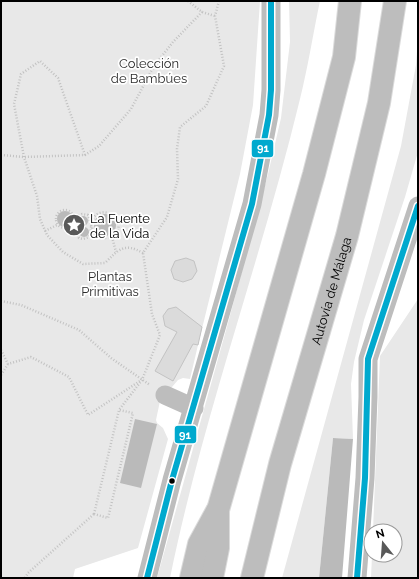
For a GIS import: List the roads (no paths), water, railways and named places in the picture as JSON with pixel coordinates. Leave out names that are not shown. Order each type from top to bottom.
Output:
[{"type":"highway","points":[[191,578],[199,544],[218,510],[314,174],[344,57],[350,1]]},
{"type":"highway","name":"Autovía de Málaga","points":[[252,578],[280,464],[347,236],[379,103],[395,1]]},
{"type":"highway","points":[[212,578],[218,548],[218,510]]},
{"type":"street","points":[[143,576],[194,408],[252,204],[269,115],[271,90],[271,1]]},
{"type":"street","points":[[357,578],[365,471],[368,359],[415,226],[418,206]]},
{"type":"street","points":[[165,395],[194,408]]},
{"type":"place","name":"La Fuente de la Vida","points":[[74,225]]},
{"type":"park label","name":"Colección de Bambúes","points":[[149,70]]},
{"type":"park label","name":"Plantas Primitivas","points":[[110,284]]}]
